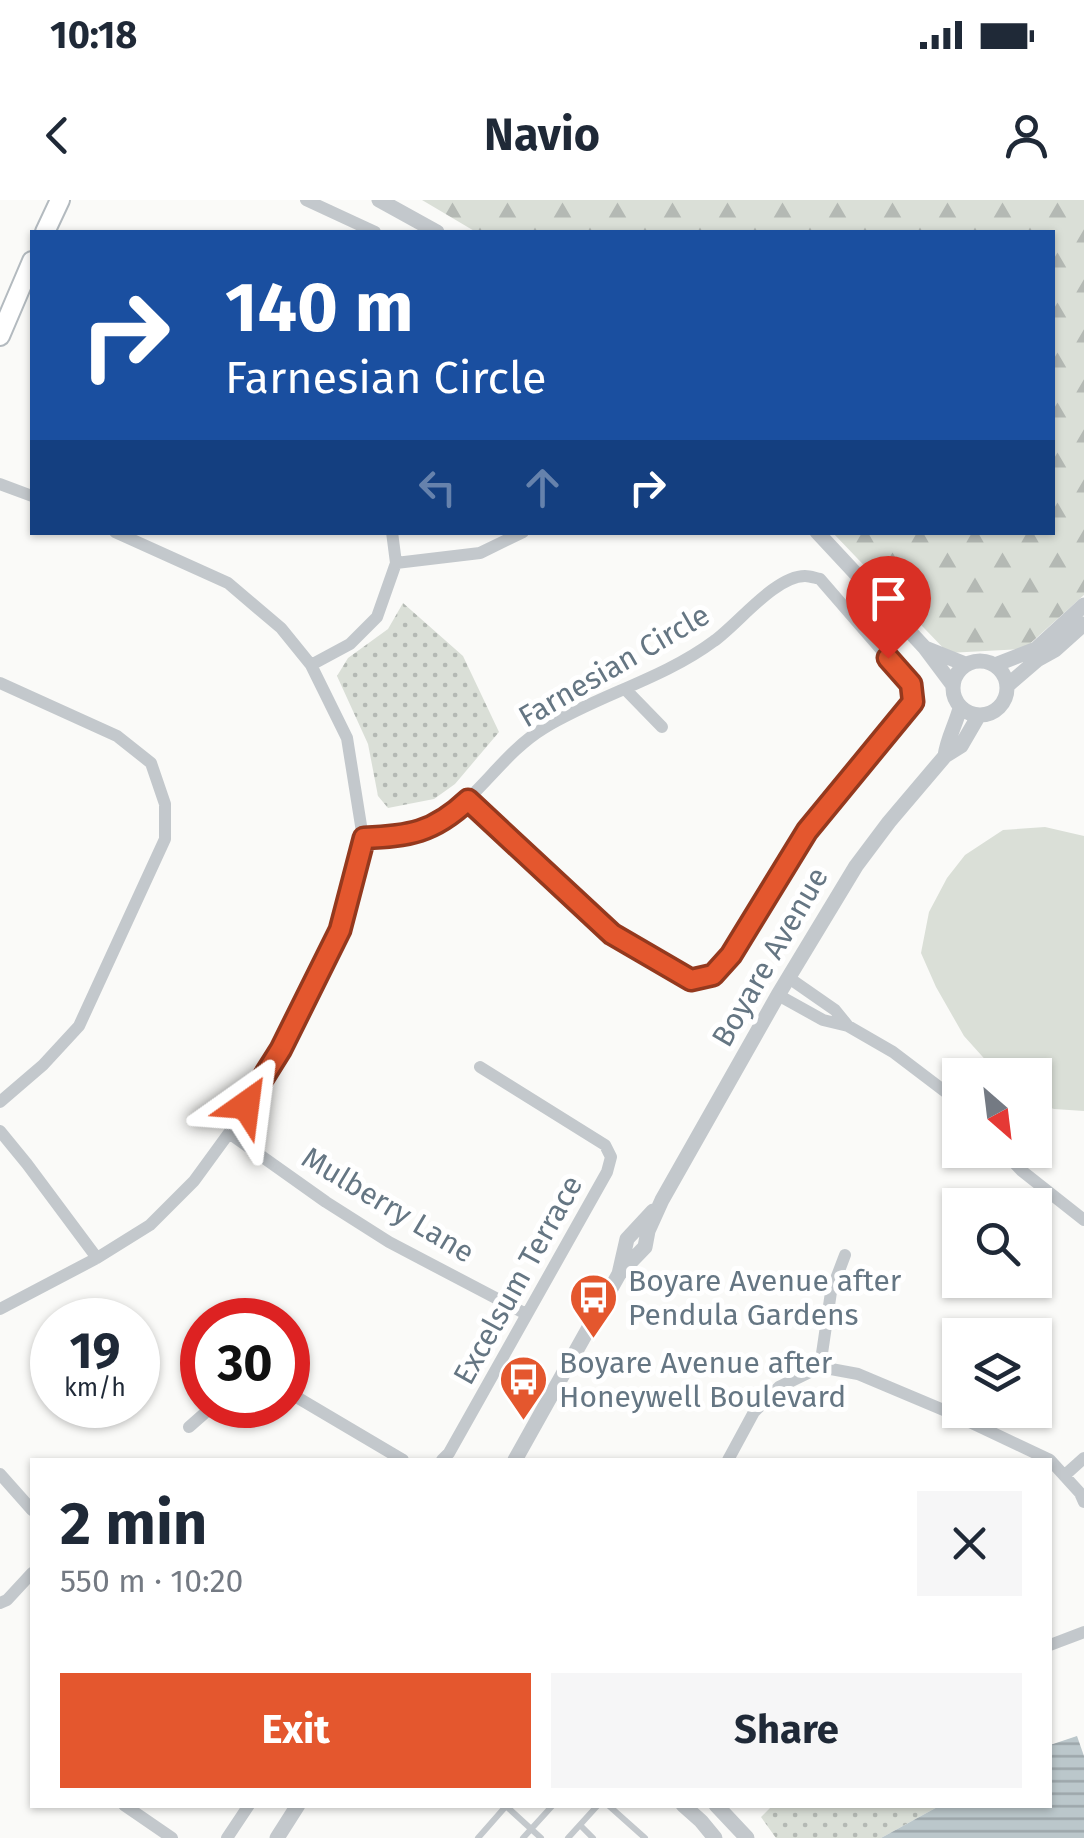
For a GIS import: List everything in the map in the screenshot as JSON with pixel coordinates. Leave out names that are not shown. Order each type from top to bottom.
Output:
[{"type":"main road","points":[[46,230],[59,200]]},
{"type":"main road","points":[[0,336],[30,266]]},
{"type":"street","points":[[306,200],[371,230]]},
{"type":"street","points":[[379,200],[433,230]]},
{"type":"street","points":[[2,482],[30,495]]},
{"type":"street","points":[[0,1309],[150,1225],[194,1181],[281,1049],[340,930],[364,838],[347,738],[310,665],[281,628],[228,582],[122,535]]},
{"type":"street","points":[[310,665],[350,644],[377,618],[396,563],[392,535]]},
{"type":"street","points":[[396,563],[480,553],[516,535]]},
{"type":"street","points":[[819,535],[926,648],[952,684]]},
{"type":"street","name":"Farnesian Circle","points":[[364,838],[407,836],[447,820],[541,730],[696,654],[728,631],[776,586],[802,576],[820,579],[911,684],[913,702],[807,831],[731,955],[713,975],[691,980],[612,934],[468,800]]},
{"type":"street","points":[[995,665],[1036,649],[1084,605]]},
{"type":"street","points":[[1008,685],[1084,624]]},
{"type":"street","points":[[926,648],[966,664]]},
{"type":"street","points":[[980,660],[995,665],[1004,675],[1008,685],[1006,696],[993,712],[972,714],[955,701],[954,676],[966,664],[980,660]]},
{"type":"street","points":[[0,683],[117,736],[150,763],[165,804],[165,839],[80,1026],[0,1102]]},
{"type":"street","points":[[625,689],[662,728]]},
{"type":"street","name":"Boyare Avenue","points":[[946,756],[946,745],[960,708]]},
{"type":"street","name":"Boyare Avenue","points":[[517,1458],[619,1274],[627,1239],[662,1200],[778,994],[856,866],[946,756],[961,746],[979,716]]},
{"type":"street","points":[[789,978],[836,1010],[848,1026]]},
{"type":"street","points":[[778,994],[893,1052],[942,1089]]},
{"type":"street","name":"Excelsum Terrace","points":[[445,1458],[607,1172],[611,1157],[605,1145],[480,1067]]},
{"type":"street","points":[[0,1131],[97,1258]]},
{"type":"street","name":"Mulberry Lane","points":[[229,1132],[326,1202],[390,1242],[526,1314]]},
{"type":"street","points":[[1019,1168],[1084,1220]]},
{"type":"street","points":[[820,1367],[831,1292],[845,1255]]},
{"type":"street","points":[[729,1458],[754,1412],[779,1387],[820,1367],[858,1374],[942,1409]]},
{"type":"street","points":[[310,1405],[400,1458]]},
{"type":"street","points":[[983,1428],[1046,1458]]},
{"type":"street","points":[[1065,1475],[1084,1458]]},
{"type":"street","points":[[1052,1462],[1084,1502]]},
{"type":"street","points":[[0,1474],[30,1508]]},
{"type":"street","points":[[0,1603],[30,1574]]},
{"type":"street","points":[[1052,1644],[1084,1632]]},
{"type":"street","points":[[128,1808],[172,1838]]},
{"type":"street","points":[[228,1838],[247,1808]]},
{"type":"street","points":[[277,1838],[296,1808]]},
{"type":"street","points":[[687,1808],[715,1838]]},
{"type":"street","points":[[719,1808],[747,1838]]},
{"type":"lane","points":[[478,1838],[505,1808]]},
{"type":"lane","points":[[509,1808],[541,1838]]},
{"type":"lane","points":[[523,1838],[550,1808]]},
{"type":"lane","points":[[568,1838],[595,1808]]},
{"type":"lane","points":[[611,1808],[646,1838]]},
{"type":"lane","points":[[580,1825],[594,1838]]},
{"type":"green space","points":[[422,200],[1084,200],[1084,595],[1024,649],[948,653],[835,535],[1055,535],[1055,230],[473,230]]},
{"type":"green space","points":[[403,603],[463,656],[499,732],[455,784],[434,799],[388,808],[378,796],[368,744],[337,676],[348,658],[388,629]]},
{"type":"green space","points":[[1045,827],[1084,836],[1084,1111],[1052,1108],[1052,1058],[984,1058],[964,1036],[921,953],[929,912],[947,878],[965,855],[1003,830]]},
{"type":"green space","points":[[770,1808],[936,1808],[881,1838],[776,1838],[761,1817]]},
{"type":"shaded area","points":[[1077,1736],[1084,1756],[1084,1838],[881,1838],[936,1808],[1052,1808],[1052,1744]]},
{"type":"place","name":"Boyare Avenue after Pendula Gardens","points":[[593,1340]]},
{"type":"place","name":"Boyare Avenue after Honeywell Boulevard","points":[[524,1422]]},
{"type":"route","points":[[246,1105],[281,1049],[340,930],[364,838],[407,836],[447,820],[468,800],[612,934],[691,980],[713,975],[731,955],[807,831],[913,702],[911,684],[888,658]]}]
